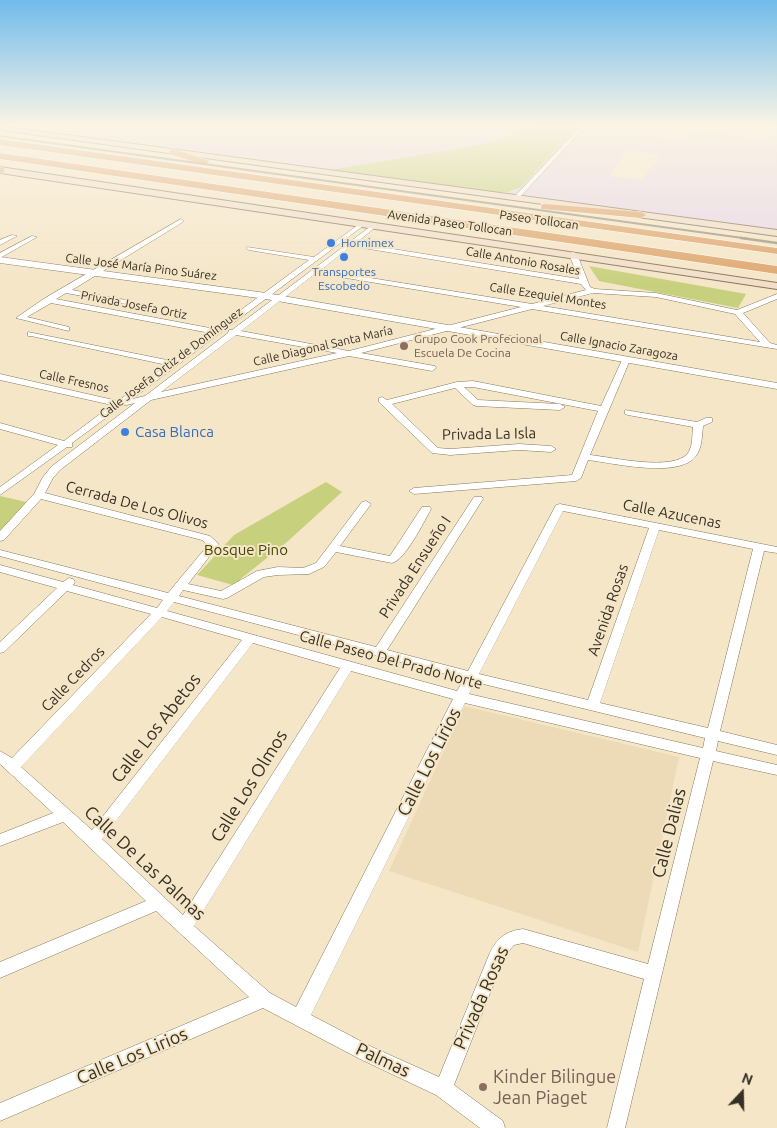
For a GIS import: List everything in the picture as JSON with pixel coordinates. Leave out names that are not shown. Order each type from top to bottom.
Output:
[{"type":"highway","name":"Paseo Tollocan","points":[[158,179],[777,270]]},
{"type":"highway","name":"Paseo Tollocan","points":[[268,179],[777,251]]},
{"type":"highway","points":[[272,179],[278,180]]},
{"type":"highway","points":[[179,195],[390,212]]},
{"type":"highway","points":[[404,198],[641,215]]},
{"type":"main road","name":"Avenida Paseo Tollocan","points":[[62,179],[574,254],[777,286]]},
{"type":"main road","points":[[377,179],[777,233]]},
{"type":"street","points":[[518,197],[535,179]]},
{"type":"street","points":[[66,328],[20,318],[181,221]]},
{"type":"street","name":"Calle Josefa Ortiz de Domínguez","points":[[0,492],[364,223]]},
{"type":"street","name":"Calle Josefa Ortiz de Domínguez","points":[[0,538],[38,495],[48,477],[80,448],[375,225]]},
{"type":"street","points":[[0,243],[14,236]]},
{"type":"street","points":[[0,256],[34,237]]},
{"type":"street","name":"Calle Antonio Rosales","points":[[349,244],[584,282],[587,288],[593,291],[656,295],[738,312]]},
{"type":"street","points":[[288,247],[324,253]]},
{"type":"street","points":[[249,248],[315,259]]},
{"type":"street","points":[[574,254],[584,282]]},
{"type":"street","name":"Calle José María Pino Suárez","points":[[0,260],[279,298]]},
{"type":"street","name":"Calle Ezequiel Montes","points":[[314,270],[777,347]]},
{"type":"street","points":[[65,291],[123,302]]},
{"type":"street","name":"Calle Diagonal Santa María","points":[[144,400],[350,353],[593,291]]},
{"type":"street","points":[[777,296],[738,312],[766,345],[777,353]]},
{"type":"street","name":"Calle Ignacio Zaragoza","points":[[279,298],[777,386]]},
{"type":"street","name":"Privada Josefa Ortiz","points":[[48,300],[216,332]]},
{"type":"street","points":[[232,332],[432,368]]},
{"type":"street","points":[[31,334],[175,364]]},
{"type":"street","points":[[414,491],[576,478],[602,412],[626,360]]},
{"type":"street","name":"Calle Fresnos","points":[[0,378],[120,404],[144,400]]},
{"type":"street","name":"Privada La Isla","points":[[551,449],[519,447],[450,452],[435,451],[383,401],[457,385],[479,384],[602,412]]},
{"type":"street","name":"Privada La Isla","points":[[457,385],[476,403],[557,403]]},
{"type":"street","points":[[628,412],[698,425],[709,420]]},
{"type":"street","points":[[585,457],[654,465],[685,461],[693,454],[698,425]]},
{"type":"street","points":[[0,426],[80,448]]},
{"type":"street","name":"Cerrada De Los Olivos","points":[[38,495],[211,540],[214,544],[182,586],[168,598]]},
{"type":"street","name":"Privada Ensueño I","points":[[378,652],[478,499]]},
{"type":"street","points":[[182,586],[223,596],[268,572],[310,571],[320,565],[366,504]]},
{"type":"street","name":"Calle Azucenas","points":[[560,508],[777,550]]},
{"type":"street","name":"Calle Los Lirios","points":[[300,1018],[461,697],[560,508]]},
{"type":"street","points":[[333,548],[392,560],[397,556],[426,509]]},
{"type":"street","name":"Avenida Rosas","points":[[593,705],[654,526]]},
{"type":"street","name":"Calle Dalias","points":[[616,1128],[710,754],[759,547]]},
{"type":"street","name":"Calle Paseo Del Prado Norte","points":[[0,552],[168,598],[473,677],[777,750]]},
{"type":"street","name":"Calle Paseo Del Prado Norte","points":[[0,568],[66,585],[158,614],[461,697],[777,770]]},
{"type":"street","points":[[0,649],[77,573]]},
{"type":"street","name":"Calle Cedros","points":[[12,767],[158,614],[168,598]]},
{"type":"street","name":"Calle Los Abetos","points":[[93,840],[249,639]]},
{"type":"street","name":"Calle Los Olmos","points":[[184,928],[348,666]]},
{"type":"street","name":"Calle De Las Palmas","points":[[0,756],[93,840],[184,928],[264,999]]},
{"type":"street","points":[[0,840],[64,815]]},
{"type":"street","points":[[0,970],[158,903]]},
{"type":"street","name":"Privada Rosas","points":[[443,1088],[498,952],[502,944],[508,939],[523,936],[654,974]]},
{"type":"street","name":"Calle Los Lirios","points":[[0,1112],[264,999]]},
{"type":"street","name":"Palmas","points":[[264,999],[366,1053],[443,1088],[496,1128]]},
{"type":"shaded area","points":[[404,179],[642,180],[777,179],[777,229]]},
{"type":"shaded area","points":[[464,706],[679,757],[638,952],[389,871]]},
{"type":"green space","points":[[395,179],[529,179],[521,187],[508,192],[495,192]]},
{"type":"green space","points":[[589,266],[746,294],[738,308],[599,281]]},
{"type":"green space","name":"Bosque Pino","points":[[326,482],[342,492],[287,542],[233,585],[197,575],[234,535]]},
{"type":"green space","points":[[0,496],[31,503],[0,536]]},
{"type":"railway","points":[[310,179],[750,239]]},
{"type":"railway","points":[[741,238],[777,243]]},
{"type":"place","name":"Hornimex","points":[[331,243]]},
{"type":"place","name":"Transportes Escobedo","points":[[344,257]]},
{"type":"place","name":"Grupo Cook Profecional Escuela De Cocina","points":[[404,346]]},
{"type":"place","name":"Casa Blanca","points":[[125,432]]},
{"type":"place","name":"Kinder Bilingue Jean Piaget","points":[[483,1087]]}]
